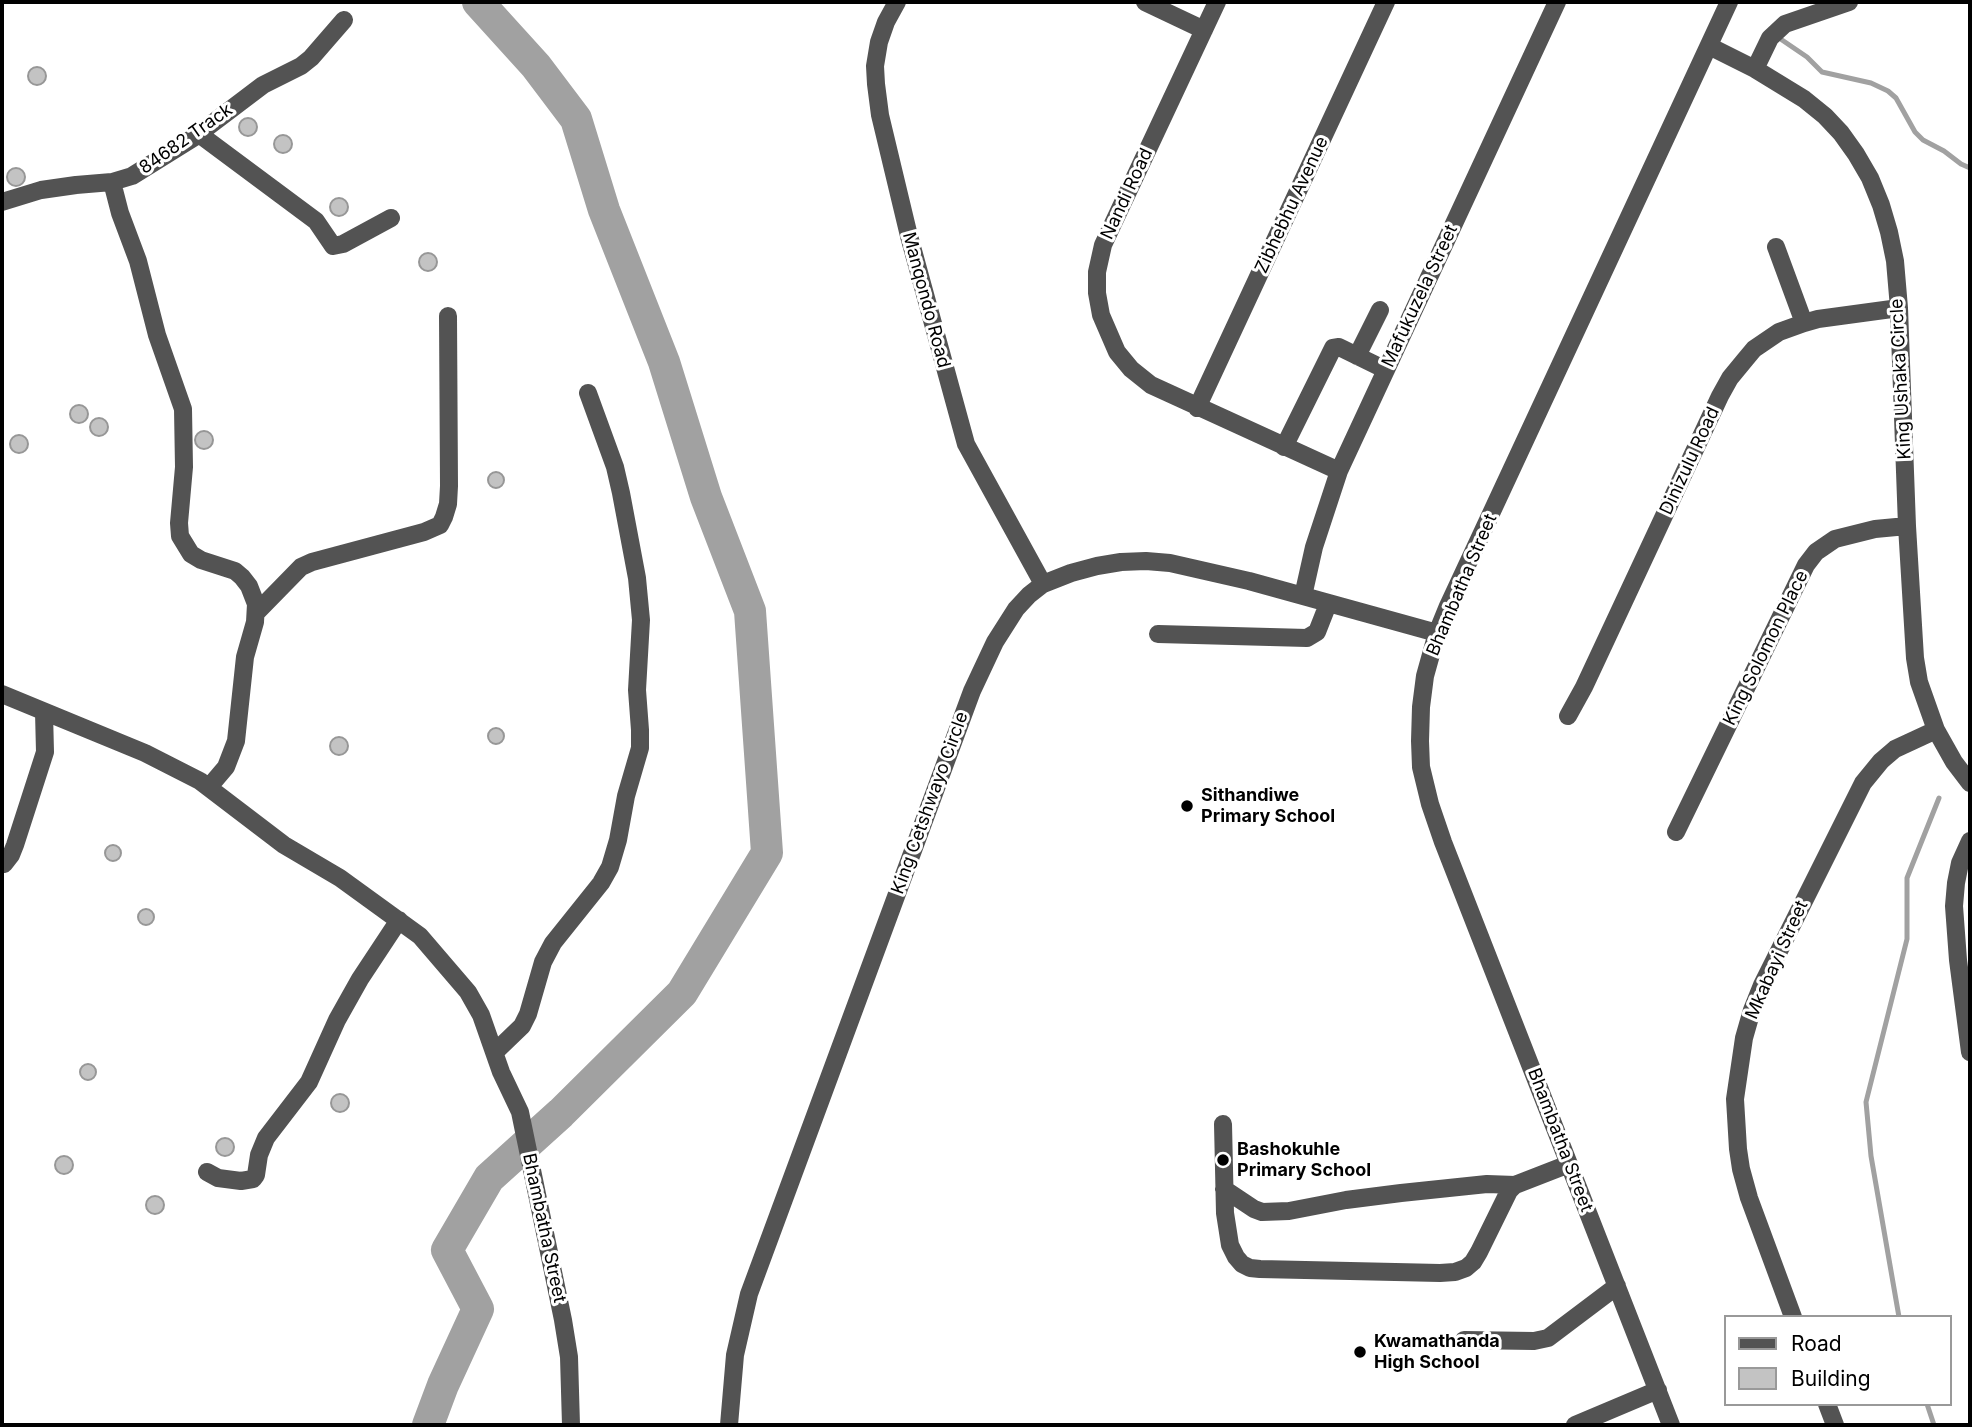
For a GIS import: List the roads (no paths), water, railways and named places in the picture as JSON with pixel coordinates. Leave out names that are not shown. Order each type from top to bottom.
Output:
[{"type":"street","name":"Manqondo Road","points":[[897,2],[878,42],[875,66],[880,115],[909,236],[966,444],[1044,584]]},
{"type":"street","points":[[1145,2],[1204,30]]},
{"type":"street","name":"Nandi Road","points":[[1217,2],[1103,245],[1097,272],[1101,315],[1117,352],[1131,369],[1151,385],[1339,471]]},
{"type":"street","name":"Zibhebhu Avenue","points":[[1197,408],[1387,2]]},
{"type":"street","name":"Mafukuzela Street","points":[[1303,596],[1314,547],[1339,471],[1557,2]]},
{"type":"street","name":"Bhambatha Street","points":[[1671,1425],[1443,842],[1430,804],[1422,767],[1421,707],[1425,676],[1437,633],[1729,2]]},
{"type":"street","points":[[1755,69],[1770,38],[1785,24],[1849,2]]},
{"type":"street","name":"84682 Track","points":[[2,202],[41,190],[112,182],[132,176],[199,134],[257,89],[301,66],[344,20]]},
{"type":"street","name":"King Ushaka Circle","points":[[1709,46],[1755,69],[1804,99],[1825,116],[1856,154],[1874,187],[1889,232],[1895,261],[1915,658],[1919,682],[1936,730],[1954,762],[1970,783]]},
{"type":"street","points":[[199,134],[316,221],[332,246],[343,244],[391,218]]},
{"type":"street","points":[[112,182],[183,410],[184,467],[180,536],[191,554],[235,571],[255,596],[256,613],[244,657],[236,741],[226,767],[209,787]]},
{"type":"street","points":[[1776,247],[1804,323]]},
{"type":"street","name":"Dinizulu Road","points":[[1569,716],[1730,378],[1754,349],[1779,332],[1818,319],[1899,308]]},
{"type":"street","points":[[1357,356],[1380,310]]},
{"type":"street","points":[[256,613],[301,567],[440,525],[448,504],[449,486],[449,316]]},
{"type":"street","points":[[1284,447],[1330,350],[1339,347],[1386,370]]},
{"type":"street","points":[[493,1045],[522,1026],[543,962],[553,943],[601,883],[610,867],[640,748],[637,690],[641,620],[637,578],[615,467],[588,393]]},
{"type":"street","name":"King Solomon Place","points":[[1676,832],[1806,565],[1823,545],[1843,536],[1907,526]]},
{"type":"street","name":"King Cetshwayo Circle","points":[[729,1425],[735,1355],[749,1294],[972,691],[995,642],[1016,609],[1044,584],[1097,566],[1146,561],[1170,563],[1249,581],[1437,633]]},
{"type":"street","points":[[1158,634],[1307,638],[1317,632],[1328,604]]},
{"type":"street","name":"Bhambatha Street","points":[[2,694],[145,752],[209,787],[284,845],[340,878],[420,936],[468,992],[481,1015],[520,1112],[563,1320],[569,1357],[571,1425]]},
{"type":"street","points":[[4,864],[15,845],[45,752],[44,712]]},
{"type":"street","name":"Mkabayi Street","points":[[1792,1315],[1741,1169],[1735,1099],[1744,1038],[1762,985],[1863,783],[1895,749],[1936,730]]},
{"type":"street","points":[[1970,841],[1960,863],[1954,906],[1970,1052]]},
{"type":"street","points":[[207,1172],[218,1178],[241,1181],[248,1181],[256,1175],[259,1155],[267,1138],[309,1082],[337,1020],[399,920]]},
{"type":"street","points":[[1223,1124],[1225,1213],[1230,1244],[1236,1257],[1250,1268],[1455,1272],[1473,1262],[1501,1205],[1515,1185]]},
{"type":"street","points":[[1224,1189],[1262,1212],[1289,1211],[1346,1200],[1413,1192],[1487,1184],[1515,1185],[1569,1164]]},
{"type":"street","points":[[1464,1340],[1548,1338],[1616,1286]]},
{"type":"street","points":[[1575,1425],[1658,1390]]},
{"type":"street","points":[[1828,1406],[1835,1425]]},
{"type":"waterway","points":[[428,1425],[478,1309],[447,1250],[489,1178],[561,1113],[682,993],[767,853],[750,611],[706,497],[664,362],[604,210],[576,119],[536,66],[478,2]]},
{"type":"waterway","points":[[1782,40],[1807,57],[1822,72],[1871,83],[1888,91],[1896,98],[1915,132],[1923,140],[1970,168]]},
{"type":"waterway","points":[[1899,1315],[1871,1156],[1866,1102],[1907,939],[1907,878],[1939,798]]},
{"type":"waterway","points":[[1928,1406],[1934,1425]]},
{"type":"place","name":"Sithandiwe Primary School","points":[[1187,806]]},
{"type":"place","name":"Bashokuhle Primary School","points":[[1223,1160]]},
{"type":"place","name":"Kwamathanda High School","points":[[1360,1352]]}]
